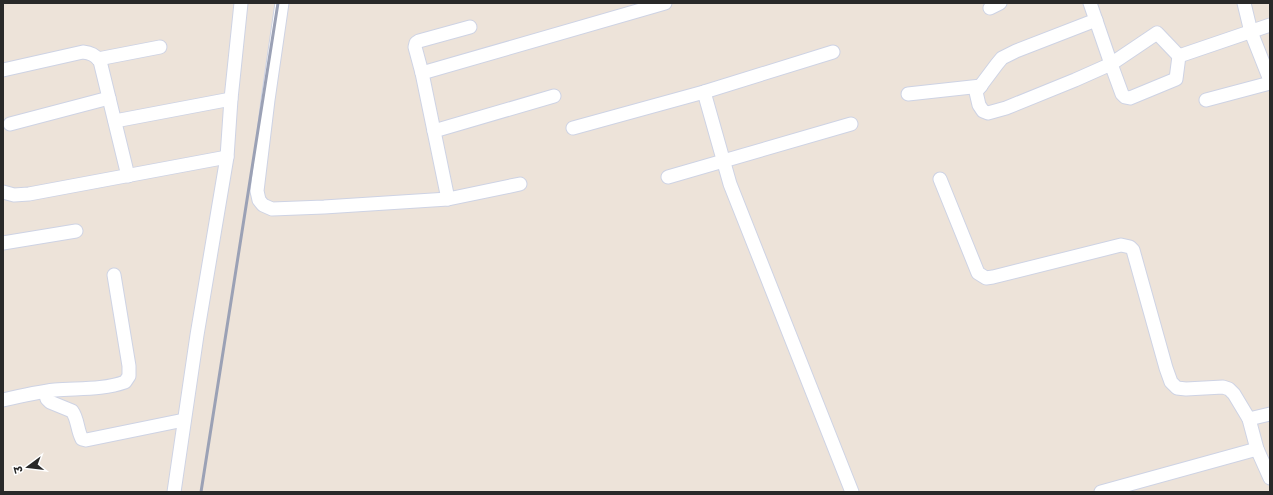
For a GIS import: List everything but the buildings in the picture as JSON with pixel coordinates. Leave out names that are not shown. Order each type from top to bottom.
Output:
[{"type":"street","points":[[174,492],[197,335],[227,157],[231,99],[241,3]]},
{"type":"street","points":[[282,3],[257,191],[259,200],[263,205],[272,208],[324,207],[448,199],[520,184]]},
{"type":"street","points":[[422,73],[665,3]]},
{"type":"street","points":[[1090,3],[1122,94],[1125,97],[1130,98],[1176,79],[1179,56]]},
{"type":"street","points":[[1206,100],[1270,82],[1250,32],[1244,3]]},
{"type":"street","points":[[1096,20],[1009,54],[996,64],[976,92],[979,105],[983,111],[988,113],[1006,108],[1111,64],[1157,33],[1179,56]]},
{"type":"street","points":[[1179,56],[1270,25]]},
{"type":"street","points":[[448,199],[422,73],[415,47],[419,41],[470,27]]},
{"type":"street","points":[[98,59],[160,47]]},
{"type":"street","points":[[3,70],[83,52],[90,52],[96,56],[109,98],[128,176]]},
{"type":"street","points":[[573,128],[704,92],[833,52]]},
{"type":"street","points":[[908,94],[981,86]]},
{"type":"street","points":[[704,92],[730,184],[852,492]]},
{"type":"street","points":[[434,131],[554,96]]},
{"type":"street","points":[[10,124],[109,98]]},
{"type":"street","points":[[115,121],[231,99]]},
{"type":"street","points":[[668,177],[851,124]]},
{"type":"street","points":[[3,192],[14,195],[29,194],[227,157]]},
{"type":"street","points":[[940,179],[978,273],[986,278],[993,278],[1122,245],[1130,247],[1133,250],[1171,382],[1177,388],[1223,387],[1229,389],[1234,394],[1249,419],[1257,449],[1270,478]]},
{"type":"street","points":[[3,243],[76,231]]},
{"type":"street","points":[[3,400],[45,392],[115,386],[125,382],[130,366],[114,275]]},
{"type":"street","points":[[45,392],[47,399],[50,402],[72,411],[77,421],[80,435],[82,439],[86,440],[184,420]]},
{"type":"street","points":[[1249,419],[1270,414]]},
{"type":"street","points":[[1101,492],[1257,449]]},
{"type":"railway","points":[[201,492],[278,3]]}]
